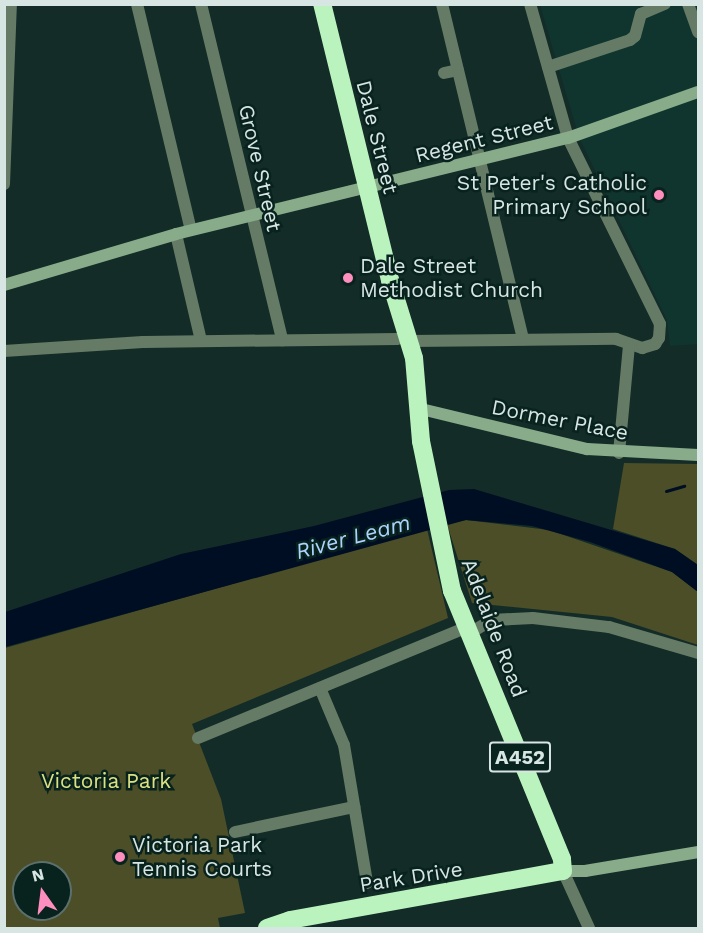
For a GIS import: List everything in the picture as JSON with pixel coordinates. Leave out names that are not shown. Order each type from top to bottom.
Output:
[{"type":"highway","name":"Dale Street","points":[[322,4],[404,340]]},
{"type":"highway","name":"Adelaide Road","points":[[404,340],[440,543],[562,859],[563,871]]},
{"type":"highway","name":"Park Drive","points":[[267,928],[303,917],[563,871]]},
{"type":"street","points":[[4,184],[11,4]]},
{"type":"street","points":[[137,4],[191,230]]},
{"type":"street","name":"Grove Street","points":[[201,4],[282,340]]},
{"type":"street","points":[[442,4],[523,339]]},
{"type":"street","points":[[4,351],[201,341],[282,340],[616,339],[629,346],[655,344],[660,324],[568,138],[530,4]]},
{"type":"street","points":[[548,67],[630,40],[635,36],[641,14],[665,4]]},
{"type":"street","points":[[688,4],[699,32]]},
{"type":"street","points":[[444,73],[458,70]]},
{"type":"street","name":"Regent Street","points":[[5,283],[250,214],[367,188],[568,138],[699,92]]},
{"type":"street","points":[[176,234],[201,341]]},
{"type":"street","points":[[619,453],[629,346]]},
{"type":"street","name":"Dormer Place","points":[[416,400],[532,438],[619,453],[699,455]]},
{"type":"street","points":[[198,738],[320,688],[506,617],[588,624],[699,653]]},
{"type":"street","points":[[320,688],[344,745],[367,883]]},
{"type":"street","points":[[235,832],[354,807]]},
{"type":"street","points":[[589,928],[563,871],[699,852]]},
{"type":"shaded area","points":[[540,5],[698,5],[698,344],[670,346],[667,320],[579,137]]},
{"type":"green space","points":[[624,463],[698,464],[698,565],[675,549],[613,529]]},
{"type":"green space","points":[[466,520],[549,530],[672,572],[698,592],[698,645],[612,617],[472,603],[447,524]]},
{"type":"green space","name":"Victoria Park","points":[[427,529],[448,618],[192,724],[221,799],[245,913],[218,918],[220,928],[5,928],[5,648]]},
{"type":"water","name":"River Leam","points":[[474,489],[675,549],[698,565],[698,592],[672,572],[590,542],[532,526],[466,520],[5,647],[5,612],[181,554],[314,526],[449,490]]},
{"type":"waterway","points":[[666,491],[684,486]]},
{"type":"place","name":"St Peter's Catholic Primary School","points":[[659,195]]},
{"type":"place","name":"Dale Street Methodist Church","points":[[348,278]]},
{"type":"place","name":"Victoria Park Tennis Courts","points":[[120,857]]}]
